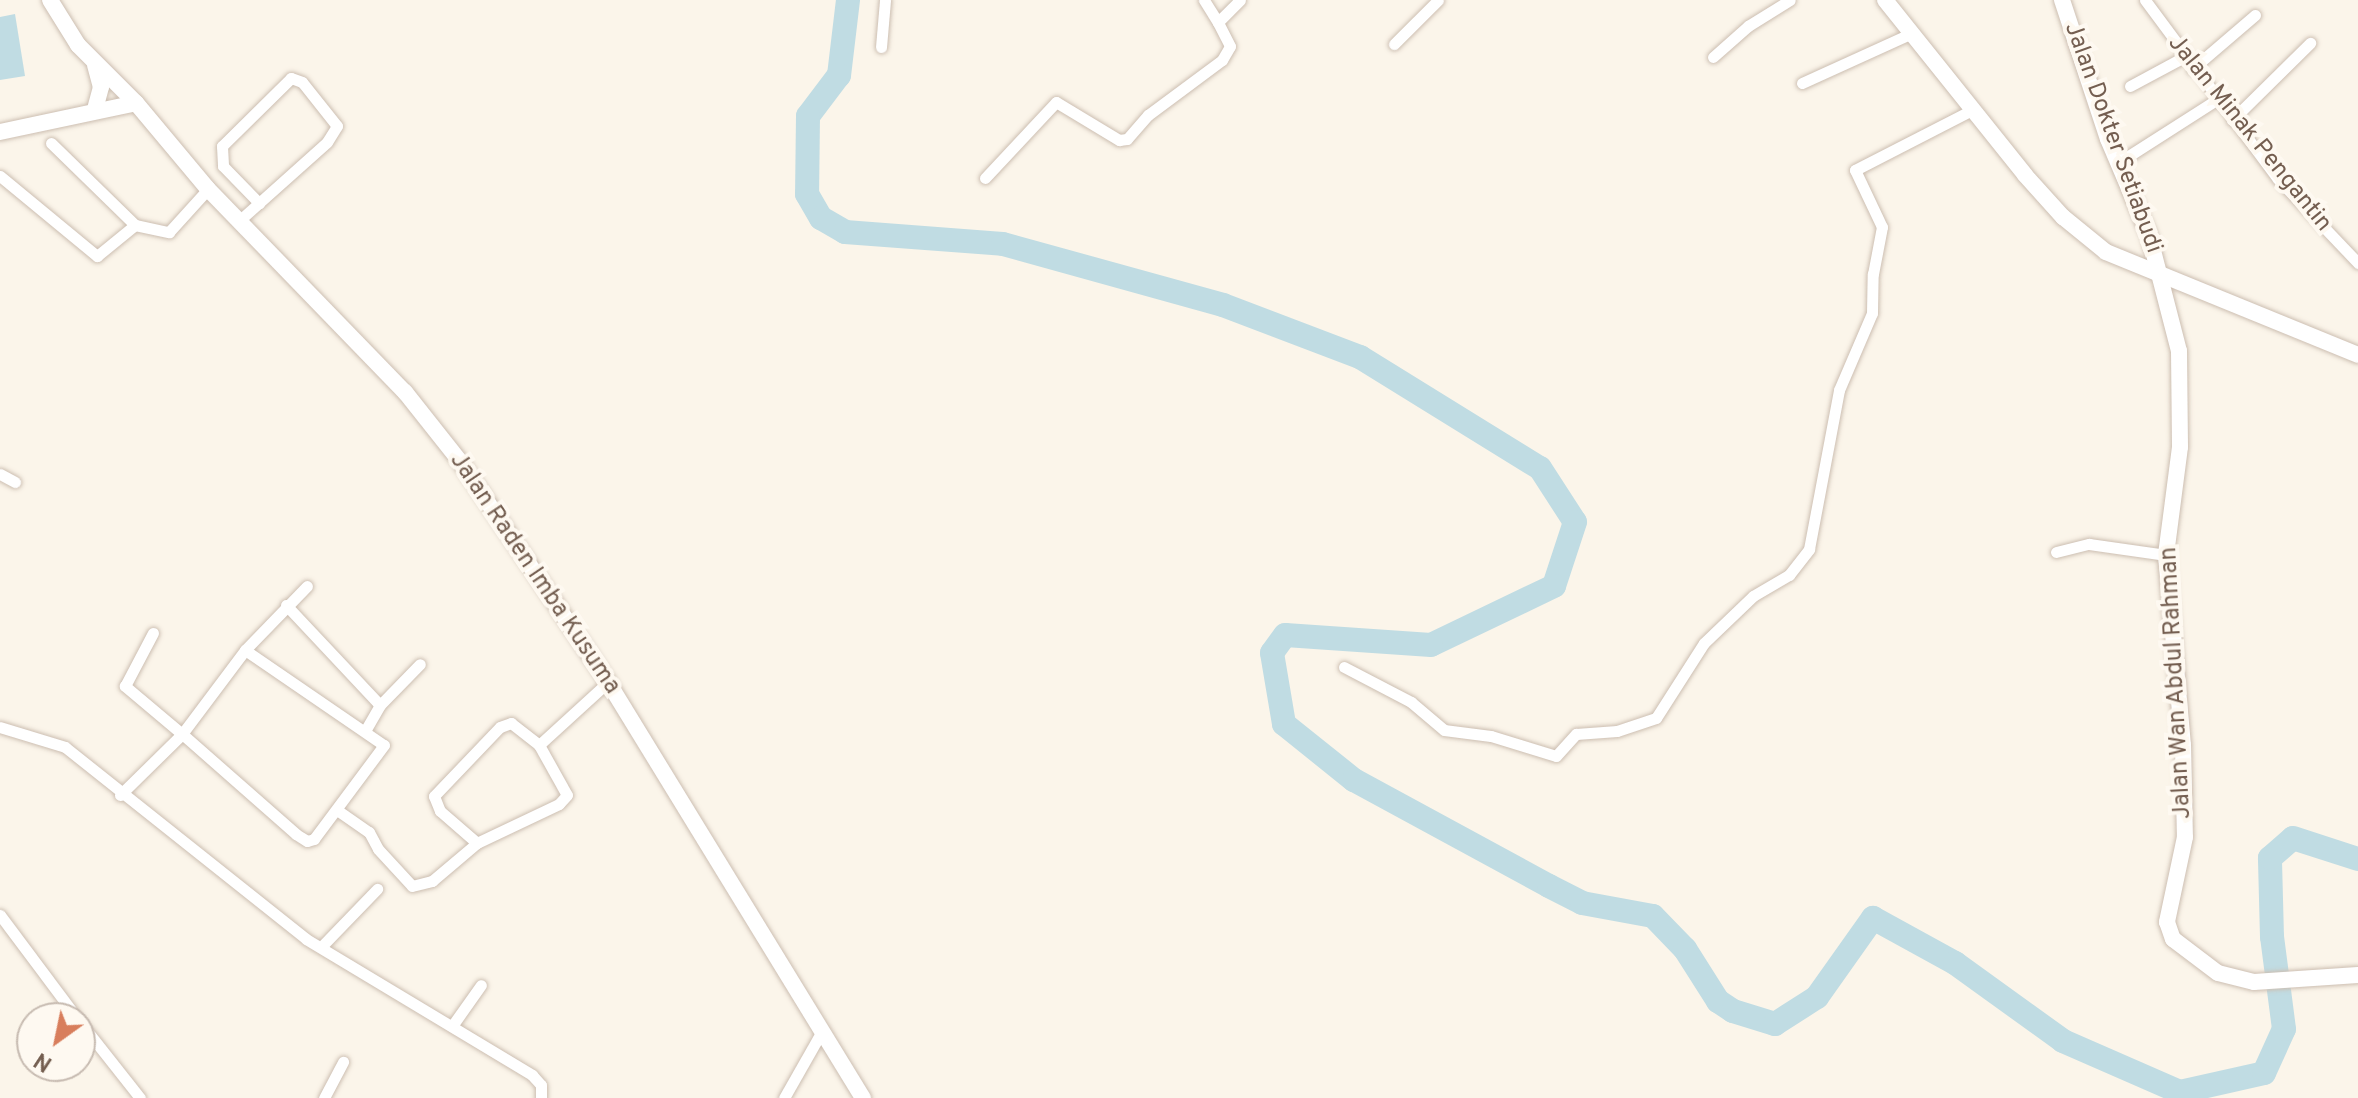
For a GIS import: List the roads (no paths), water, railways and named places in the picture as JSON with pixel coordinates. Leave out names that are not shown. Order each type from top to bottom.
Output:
[{"type":"street","name":"Jalan Raden Imba Kusuma","points":[[50,0],[61,22],[93,61],[136,103],[208,189],[241,219],[405,392],[462,464],[608,682],[863,1098]]},
{"type":"street","points":[[881,47],[885,0]]},
{"type":"street","points":[[985,178],[1056,102],[1119,140],[1127,139],[1148,115],[1222,60],[1230,46],[1204,0]]},
{"type":"street","points":[[1218,22],[1240,0]]},
{"type":"street","points":[[1394,44],[1438,0]]},
{"type":"street","points":[[1713,57],[1748,26],[1790,0]]},
{"type":"street","points":[[1885,0],[1908,35],[1970,111],[2063,217],[2106,252],[2358,355]]},
{"type":"street","name":"Jalan Dokter Setiabudi","points":[[2062,0],[2161,277]]},
{"type":"street","name":"Jalan Minak Pengantin","points":[[2145,0],[2192,69],[2288,191],[2358,263]]},
{"type":"street","points":[[2192,69],[2255,15]]},
{"type":"street","points":[[1802,83],[1908,35]]},
{"type":"street","points":[[2232,120],[2310,43]]},
{"type":"street","points":[[2130,86],[2184,57]]},
{"type":"street","points":[[93,61],[101,87],[95,110]]},
{"type":"street","points":[[241,219],[259,203],[327,142],[337,126],[302,82],[291,78],[222,146],[223,166],[259,203]]},
{"type":"street","points":[[2127,157],[2216,100]]},
{"type":"street","points":[[0,132],[136,103]]},
{"type":"street","points":[[1344,667],[1411,702],[1444,730],[1491,736],[1556,756],[1576,734],[1617,731],[1656,718],[1704,643],[1753,596],[1789,575],[1809,549],[1839,390],[1872,313],[1873,274],[1882,227],[1855,170],[1970,111]]},
{"type":"street","points":[[51,143],[135,225],[169,232],[208,189]]},
{"type":"street","points":[[0,176],[88,254],[104,254],[135,225]]},
{"type":"street","name":"Jalan Wan Abdul Rahman","points":[[2161,277],[2179,351],[2182,392],[2166,555],[2183,745],[2185,837],[2167,922],[2173,939],[2195,959],[2218,973],[2254,982],[2308,974],[2358,975]]},
{"type":"street","points":[[0,474],[15,482]]},
{"type":"street","points":[[2056,552],[2089,544],[2166,555]]},
{"type":"street","points":[[120,795],[182,734],[245,650],[307,586]]},
{"type":"street","points":[[286,605],[380,705]]},
{"type":"street","points":[[153,633],[125,686],[307,841],[337,810],[384,745],[245,650]]},
{"type":"street","points":[[365,731],[380,705],[420,664]]},
{"type":"street","points":[[539,745],[608,682]]},
{"type":"street","points":[[337,810],[369,832],[378,849],[412,886],[432,881],[477,843],[565,799],[539,745],[511,723],[500,727],[434,796],[440,811],[477,843]]},
{"type":"street","points":[[0,727],[52,739],[269,912],[532,1075],[541,1085],[541,1098]]},
{"type":"street","points":[[321,947],[377,889]]},
{"type":"street","points":[[0,915],[65,1002]]},
{"type":"street","points":[[452,1026],[481,985]]},
{"type":"street","points":[[785,1098],[821,1033]]},
{"type":"street","points":[[96,1042],[140,1098]]},
{"type":"street","points":[[324,1098],[343,1062]]},
{"type":"water","points":[[15,14],[25,76],[0,80],[0,17]]},
{"type":"waterway","points":[[848,0],[839,75],[808,116],[807,194],[821,218],[845,232],[1003,244],[1223,305],[1360,357],[1540,468],[1575,522],[1554,586],[1431,645],[1285,635],[1272,653],[1284,724],[1354,780],[1549,886],[1582,903],[1653,916],[1685,949],[1718,1001],[1733,1011],[1775,1024],[1817,997],[1873,918],[1955,963],[2063,1041],[2180,1092],[2264,1073],[2284,1029],[2272,937],[2270,858],[2293,838],[2358,859]]}]
